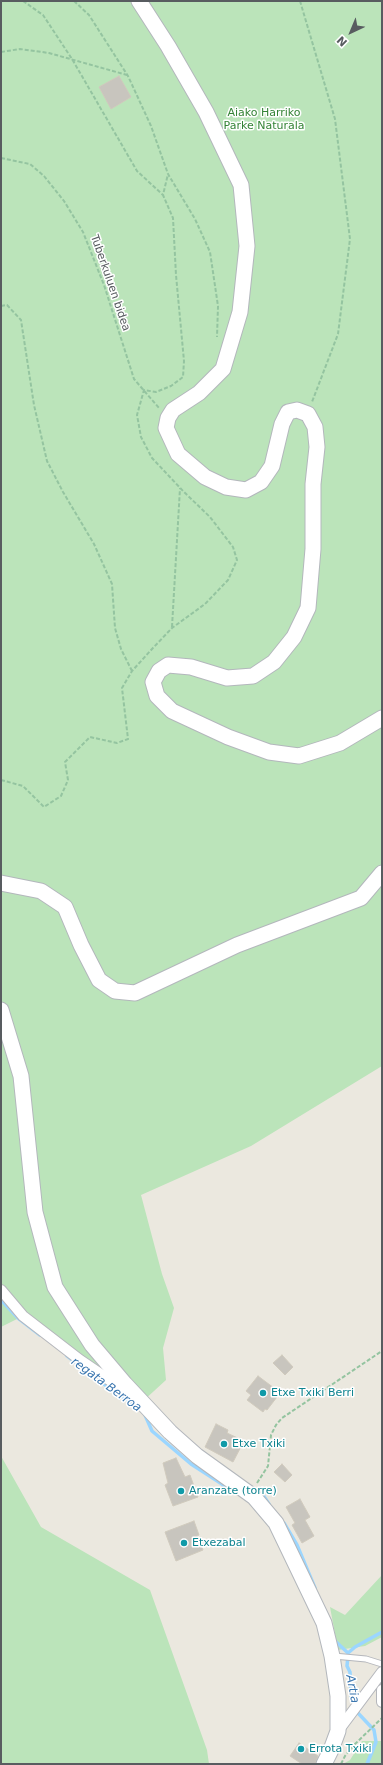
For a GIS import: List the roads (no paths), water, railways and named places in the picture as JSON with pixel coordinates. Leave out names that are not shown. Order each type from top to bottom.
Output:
[{"type":"street","points":[[139,1],[168,46],[206,112],[241,185],[248,246],[240,312],[224,369],[199,393],[174,410],[168,418],[166,428],[178,454],[205,477],[226,486],[246,490],[261,482],[272,466],[282,424],[288,412],[297,410],[308,414],[315,427],[318,447],[313,484],[313,549],[308,608],[294,637],[274,662],[252,676],[227,678],[191,667],[168,665],[159,671],[153,682],[157,696],[172,711],[228,738],[269,752],[299,756],[340,743],[382,718]]},
{"type":"street","points":[[1,883],[41,891],[65,907],[81,945],[99,980],[115,991],[135,993],[237,945],[361,898],[382,873]]},
{"type":"street","points":[[1,1010],[21,1076],[36,1212],[55,1287],[92,1345],[142,1402],[170,1432],[196,1456],[254,1497],[276,1524],[324,1623],[338,1656],[338,1731]]},
{"type":"street","points":[[1,1290],[23,1316],[80,1360],[142,1402]]},
{"type":"street","points":[[324,1764],[338,1731],[361,1698],[382,1672]]},
{"type":"street","points":[[382,1690],[382,1702]]},
{"type":"lane","points":[[338,1656],[366,1659],[382,1664]]},
{"type":"waterway","name":"regata Berroa","points":[[1,1300],[18,1318],[40,1335]]},
{"type":"waterway","name":"regata Berroa","points":[[67,1356],[92,1376],[135,1405]]},
{"type":"waterway","name":"regata Berroa","points":[[145,1415],[152,1431],[191,1464],[225,1486]]},
{"type":"waterway","points":[[263,1495],[269,1504]]},
{"type":"waterway","points":[[284,1523],[297,1545],[315,1588]]},
{"type":"waterway","points":[[348,1653],[355,1647],[382,1632]]},
{"type":"waterway","points":[[333,1639],[348,1653]]},
{"type":"waterway","name":"Artia","points":[[348,1656],[347,1666],[350,1672],[351,1696],[357,1712],[374,1730],[376,1742],[367,1764]]},
{"type":"place","name":"Etxe Txiki Berri","points":[[263,1393]]},
{"type":"place","name":"Etxe Txiki","points":[[224,1444]]},
{"type":"place","name":"Aranzate (torre)","points":[[181,1491]]},
{"type":"place","name":"Etxezabal","points":[[184,1543]]},
{"type":"place","name":"Errota Txiki","points":[[301,1749]]},
{"type":"park label","name":"Aiako Harriko Parke Naturala","points":[[264,119]]}]
